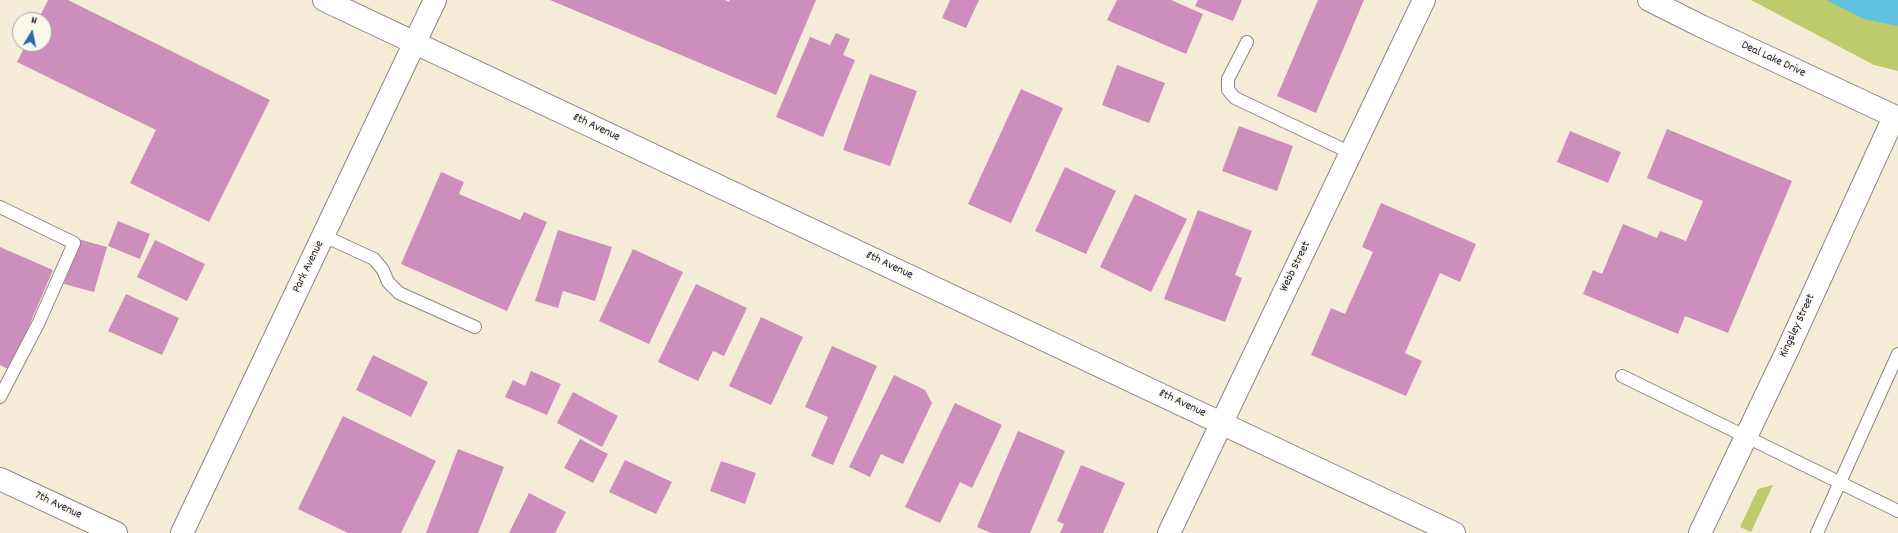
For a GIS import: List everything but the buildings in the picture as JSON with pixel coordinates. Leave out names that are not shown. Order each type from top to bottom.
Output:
[{"type":"street","name":"8th Avenue","points":[[324,0],[1454,533]]},
{"type":"street","name":"Park Avenue","points":[[182,533],[435,0]]},
{"type":"street","name":"Webb Street","points":[[1169,533],[1424,0]]},
{"type":"street","name":"Deal Lake Drive","points":[[1649,0],[1896,117]]},
{"type":"street","name":"Kingsley Street","points":[[1700,533],[1896,117]]},
{"type":"street","name":"7th Avenue","points":[[0,479],[116,533]]},
{"type":"lane","points":[[1247,42],[1228,79],[1228,90],[1235,98],[1351,153]]},
{"type":"lane","points":[[0,208],[74,243],[39,322],[0,397]]},
{"type":"lane","points":[[324,236],[374,259],[383,270],[388,282],[399,293],[475,327]]},
{"type":"lane","points":[[1817,533],[1898,354]]},
{"type":"lane","points":[[1622,376],[1898,511]]},
{"type":"green space","points":[[1751,0],[1898,0],[1898,71],[1874,65]]},
{"type":"green space","points":[[1773,485],[1751,532],[1740,527],[1758,489]]},
{"type":"water","points":[[1826,0],[1898,0],[1898,26],[1864,19]]}]
